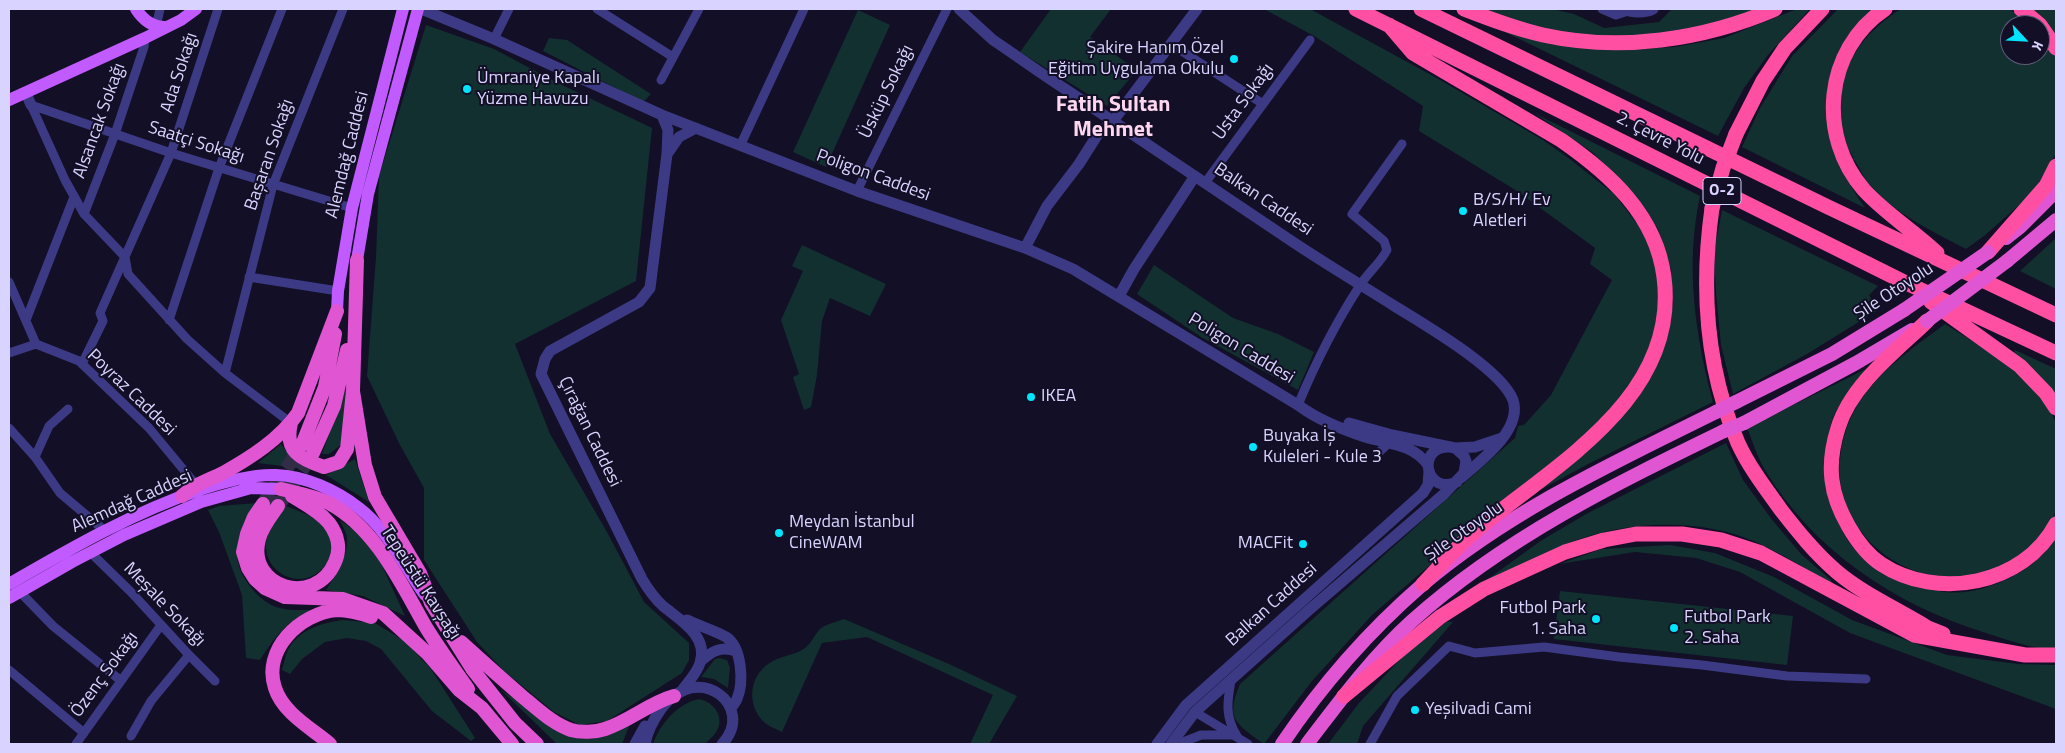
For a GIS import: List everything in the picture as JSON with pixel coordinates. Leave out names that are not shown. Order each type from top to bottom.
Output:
[{"type":"highway","name":"2. Çevre Yolu","points":[[1356,9],[1902,280],[2056,353]]},
{"type":"highway","name":"2. Çevre Yolu","points":[[1421,9],[1828,207],[2056,315]]},
{"type":"highway","points":[[1464,9],[1498,22],[1544,35],[1585,41],[1634,42],[1673,39],[1713,31],[1774,9]]},
{"type":"highway","points":[[1822,9],[1785,48],[1763,81],[1736,134],[1723,168],[1712,208],[1707,244],[1706,287],[1709,327],[1721,398],[1739,444],[1763,485],[1808,545],[1839,573],[1928,628],[1972,645]]},
{"type":"highway","points":[[1885,9],[1874,16],[1864,27],[1846,52],[1839,67],[1832,98],[1834,130],[1846,164],[1865,190],[1888,213],[1918,234],[1947,262]]},
{"type":"highway","points":[[1389,25],[1413,53],[1561,140],[1580,153],[1618,186],[1637,209],[1650,229],[1660,253],[1667,298],[1661,339],[1652,360],[1640,383],[1609,422],[1576,451],[1472,534],[1423,584]]},
{"type":"highway","points":[[1988,252],[2046,186],[2056,166]]},
{"type":"highway","name":"Şile Otoyolu","points":[[1282,744],[1314,698],[1394,610],[1423,584],[1500,528],[1551,496],[1630,454],[1832,354],[1904,310],[1988,252],[2020,226],[2056,191]]},
{"type":"highway","points":[[2056,220],[2007,261],[1927,321],[1872,373],[1851,402],[1838,427],[1833,451],[1832,481],[1841,513],[1852,532],[1867,551],[1881,564],[1907,576],[1935,583],[1970,583],[1995,577],[2021,564],[2041,547],[2056,524]]},
{"type":"highway","points":[[291,423],[288,436],[292,447],[302,460],[324,468],[339,462],[347,449],[353,391],[357,260]]},
{"type":"highway","points":[[337,311],[334,340],[325,387],[307,449],[334,406],[346,360],[357,260]]},
{"type":"highway","points":[[1902,280],[1969,331],[2009,357],[2032,377],[2056,408]]},
{"type":"highway","points":[[182,496],[245,461],[291,423],[298,413],[337,311]]},
{"type":"highway","points":[[1307,744],[1344,696],[1411,622],[1494,557],[1556,517],[1600,493],[1724,431],[1744,423],[1927,321]]},
{"type":"highway","points":[[353,391],[365,465],[375,497],[420,573],[431,603],[444,627],[492,696],[537,744]]},
{"type":"highway","points":[[278,506],[259,538],[258,560],[264,571],[275,582],[289,588],[303,588],[314,585],[326,576],[333,566],[338,556],[338,541],[329,523],[318,513],[281,489]]},
{"type":"highway","name":"Tepeüstü Kavşağı","points":[[281,489],[328,503],[346,515],[367,534],[389,564],[444,655],[482,708]]},
{"type":"highway","points":[[263,504],[254,517],[247,534],[243,552],[248,568],[255,579],[265,588],[285,597],[343,599],[383,613],[427,653],[459,690],[482,708],[512,744]]},
{"type":"highway","points":[[1344,696],[1440,617],[1484,589],[1565,552],[1604,540],[1636,534],[1682,534],[1721,540],[1761,553],[1808,580],[1914,635],[2025,655],[2056,655]]},
{"type":"highway","points":[[330,744],[291,712],[281,701],[275,689],[272,676],[272,663],[276,650],[295,628],[325,613],[336,610],[362,614],[397,627]]},
{"type":"highway","points":[[444,627],[478,659],[549,718],[573,730],[587,732],[604,730],[679,692]]},
{"type":"main road","points":[[9,100],[145,38],[160,27],[181,20],[196,9]]},
{"type":"main road","name":"Alemdağ Caddesi","points":[[337,311],[338,291],[352,208],[403,9]]},
{"type":"main road","name":"Alemdağ Caddesi","points":[[357,260],[368,194],[419,9]]},
{"type":"main road","points":[[138,12],[160,27]]},
{"type":"main road","points":[[130,45],[141,29],[138,12]]},
{"type":"main road","name":"Alemdağ Caddesi","points":[[9,584],[105,531],[182,496],[235,480],[277,475],[304,479],[339,493],[361,509],[378,527],[431,603]]},
{"type":"main road","name":"Alemdağ Caddesi","points":[[14,595],[124,535],[209,499],[251,488],[281,489]]},
{"type":"street","points":[[160,9],[160,27]]},
{"type":"street","name":"Ada Sokağı","points":[[82,364],[103,321],[100,314],[171,153],[218,9]]},
{"type":"street","points":[[169,320],[219,168],[282,9]]},
{"type":"street","name":"Başaran Sokağı","points":[[225,373],[273,185],[342,9]]},
{"type":"street","name":"Poligon Caddesi","points":[[419,9],[494,39],[662,115],[857,190],[1025,248],[1073,269],[1310,414],[1367,438],[1412,450],[1422,458],[1428,468]]},
{"type":"street","points":[[494,39],[509,9]]},
{"type":"street","points":[[597,9],[673,58]]},
{"type":"street","points":[[661,80],[698,9]]},
{"type":"street","points":[[741,144],[804,9]]},
{"type":"street","name":"Üsküp Sokağı","points":[[857,190],[946,9]]},
{"type":"street","name":"Balkan Caddesi","points":[[959,9],[992,40],[1280,234],[1441,335],[1501,382],[1513,401],[1514,414],[1512,424],[1504,436],[1459,480],[1196,712],[1171,744]]},
{"type":"street","points":[[1025,248],[1047,206],[1079,164],[1098,134],[1114,121],[1197,9]]},
{"type":"street","points":[[1602,9],[1616,16],[1626,10],[1649,11],[1653,9]]},
{"type":"street","name":"Alsancak Sokağı","points":[[84,214],[115,134],[145,38]]},
{"type":"street","name":"Usta Sokağı","points":[[1200,179],[1263,104],[1310,40]]},
{"type":"street","points":[[1171,44],[1263,104]]},
{"type":"street","points":[[26,93],[74,197],[84,214],[125,257],[128,274],[187,339],[225,373],[291,423]]},
{"type":"street","name":"Saatçi Sokağı","points":[[31,105],[171,153],[352,208]]},
{"type":"street","name":"Çırağan Caddesi","points":[[662,115],[668,130],[667,154],[650,288],[639,302],[550,351],[545,359],[541,374],[642,578],[656,598],[695,633],[699,640],[701,661]]},
{"type":"street","points":[[667,154],[678,137],[696,128]]},
{"type":"street","points":[[1402,144],[1352,214],[1384,241],[1387,250],[1379,264],[1361,284],[1321,354],[1298,405],[1311,407],[1370,430],[1452,447],[1464,456],[1466,461],[1464,473],[1459,480],[1452,484],[1440,484],[1431,477],[1428,468],[1432,453],[1443,447],[1452,447],[1475,447],[1491,443],[1504,436]]},
{"type":"street","points":[[1119,296],[1134,269],[1200,179]]},
{"type":"street","points":[[26,320],[74,197]]},
{"type":"street","points":[[250,277],[338,291]]},
{"type":"street","points":[[9,282],[36,344],[9,353]]},
{"type":"street","name":"Poyraz Caddesi","points":[[36,344],[82,364],[149,428],[197,486]]},
{"type":"street","points":[[35,457],[49,426],[68,409]]},
{"type":"street","points":[[9,428],[35,457],[60,493],[105,531]]},
{"type":"street","points":[[1377,454],[1389,443]]},
{"type":"street","name":"Balkan Caddesi","points":[[1157,744],[1186,705],[1423,494],[1428,485],[1428,468]]},
{"type":"street","name":"Meşale Sokağı","points":[[90,552],[131,592],[189,656],[215,680]]},
{"type":"street","points":[[14,595],[120,680]]},
{"type":"street","points":[[672,613],[726,637],[733,643],[741,677],[738,698],[731,708]]},
{"type":"street","name":"Özenç Sokağı","points":[[76,744],[161,625]]},
{"type":"street","points":[[1370,744],[1397,696],[1449,646],[1475,653],[1544,647],[1619,658],[1702,665],[1787,676],[1866,679]]},
{"type":"street","points":[[635,744],[648,722],[679,692],[696,672],[701,661],[717,649],[725,648],[736,651]]},
{"type":"street","points":[[131,736],[151,701],[189,656]]},
{"type":"street","points":[[9,670],[84,733]]},
{"type":"street","points":[[1231,681],[1228,713],[1236,737]]},
{"type":"street","points":[[679,692],[693,686],[711,689],[720,694],[731,708],[732,725],[730,733],[722,744]]},
{"type":"street","points":[[1186,705],[1248,744]]},
{"type":"street","points":[[645,744],[646,737],[659,712]]},
{"type":"street","points":[[1178,744],[1201,735],[1236,737]]},
{"type":"green space","points":[[1051,9],[1111,9],[1090,37],[1137,70],[1107,106],[1020,52]]},
{"type":"green space","points":[[1264,9],[1310,9],[1435,77],[1543,140],[1614,194],[1645,234],[1660,280],[1656,336],[1635,380],[1607,417],[1501,504],[1372,615],[1312,681],[1264,744],[1246,731],[1236,720],[1233,705],[1240,684],[1515,438],[1518,426],[1524,425],[1551,395],[1612,280],[1590,264],[1595,248],[1517,191],[1419,131],[1423,106],[1314,36]]},
{"type":"green space","points":[[1480,9],[1552,9],[1574,14],[1604,28],[1659,22],[1672,9],[1761,9],[1714,25],[1658,34],[1589,37],[1544,30]]},
{"type":"green space","points":[[1797,9],[1810,9],[1768,55],[1744,88],[1718,136],[1503,31],[1564,46],[1635,49],[1675,47],[1724,38]]},
{"type":"green space","points":[[1838,9],[1876,9],[1848,39],[1832,75],[1828,94],[1827,114],[1835,154],[1865,208],[1742,147],[1760,108],[1792,56]]},
{"type":"green space","points":[[1901,9],[2010,9],[2018,15],[2000,15],[2000,65],[2050,65],[2050,49],[2054,54],[2056,60],[2055,155],[2034,192],[1984,236],[1966,249],[1915,222],[1892,206],[1869,184],[1846,142],[1841,119],[1840,98],[1844,77],[1853,58],[1865,40],[1881,23]]},
{"type":"green space","points":[[2030,9],[2056,9],[2056,38],[2050,31],[2050,15],[2035,15]]},
{"type":"green space","points":[[858,10],[890,25],[826,167],[793,152]]},
{"type":"green space","points":[[426,25],[494,49],[558,83],[652,128],[636,281],[515,344],[550,434],[607,532],[644,602],[689,643],[689,660],[682,673],[607,721],[580,725],[554,712],[504,671],[477,642],[424,560],[424,488],[400,445],[367,376],[376,257],[379,176]]},
{"type":"green space","points":[[549,38],[567,40],[651,94],[643,102],[543,51]]},
{"type":"green space","points":[[1534,113],[1700,196],[1693,248],[1694,300],[1701,351],[1713,402],[1542,489],[1540,488],[1652,372],[1668,335],[1673,303],[1671,269],[1659,231],[1646,209],[1627,186],[1592,152]]},
{"type":"green space","points":[[1722,210],[1878,286],[1869,295],[1878,310],[1807,354],[1733,394],[1721,345],[1716,293],[1714,253]]},
{"type":"green space","points":[[2056,238],[2056,289],[2020,271]]},
{"type":"green space","points":[[802,245],[886,284],[870,316],[830,298],[822,321],[817,375],[811,407],[804,410],[793,377],[799,374],[781,320],[803,271],[792,266]]},
{"type":"green space","points":[[1154,265],[1233,318],[1278,334],[1314,352],[1298,390],[1201,337],[1137,294]]},
{"type":"green space","points":[[1945,324],[1992,354],[2024,379],[2048,407],[2056,423],[2057,505],[2048,527],[2028,550],[2008,564],[1987,573],[1964,577],[1940,577],[1918,572],[1896,562],[1877,549],[1849,515],[1841,486],[1840,458],[1842,444],[1851,418],[1865,393],[1897,361]]},
{"type":"green space","points":[[2015,350],[2056,369],[2056,397],[2014,352]]},
{"type":"green space","points":[[1868,368],[1836,411],[1828,437],[1828,458],[1833,506],[1846,538],[1862,557],[1875,565],[1923,587],[1937,591],[1960,592],[1976,590],[2008,579],[2037,560],[2056,537],[2056,650],[2038,648],[1983,632],[1918,606],[1888,590],[1832,549],[1784,499],[1757,455],[1747,428]]},
{"type":"green space","points":[[352,370],[342,444],[329,454],[322,454]]},
{"type":"green space","points":[[1726,443],[1743,480],[1773,521],[1802,555],[1831,580],[1833,584],[1756,542],[1733,534],[1709,528],[1659,525],[1609,531],[1586,537],[1551,550],[1474,589],[1542,540],[1588,513]]},
{"type":"green space","points":[[281,444],[299,468],[258,463]]},
{"type":"green space","points":[[355,459],[369,502],[326,475]]},
{"type":"green space","points":[[257,503],[237,554],[240,570],[244,578],[255,592],[269,604],[289,610],[311,610],[302,614],[288,625],[270,644],[260,660],[246,658],[242,595],[219,532],[208,510],[219,506]]},
{"type":"green space","points":[[286,506],[305,513],[321,523],[331,538],[332,547],[328,561],[313,576],[302,579],[286,576],[279,572],[269,560],[266,552],[267,538],[271,528]]},
{"type":"green space","points":[[340,520],[363,537],[380,561],[405,616],[363,596],[326,590],[346,552],[347,537]]},
{"type":"green space","points":[[1670,545],[1715,553],[1774,577],[1852,620],[1947,655],[2018,664],[2056,665],[2056,709],[1850,633],[1740,572],[1696,558],[1635,552],[1559,564],[1602,549]]},
{"type":"green space","points":[[1560,591],[1793,616],[1787,665],[1554,639]]},
{"type":"green space","points":[[844,619],[949,664],[1017,696],[989,744],[970,744],[993,695],[867,637],[822,643],[782,732],[765,723],[754,707],[752,699],[752,690],[759,673],[773,661],[805,648],[821,628]]},
{"type":"green space","points":[[343,620],[375,623],[406,642],[431,669],[475,738],[471,741],[432,711],[381,649],[366,641],[347,638],[325,642],[302,659],[290,674],[282,670],[288,650],[298,637],[319,625]]},
{"type":"green space","points":[[1446,622],[1453,622],[1363,726],[1357,744],[1328,744],[1359,703],[1407,652]]},
{"type":"green space","points":[[715,659],[727,660],[730,668],[728,688],[714,679],[701,677]]},
{"type":"green space","points":[[500,689],[552,725],[582,735],[630,724],[622,744],[557,744]]},
{"type":"green space","points":[[699,699],[712,705],[719,716],[720,722],[715,733],[704,744],[653,744],[660,729],[677,710],[691,701]]},
{"type":"tunnel","points":[[263,504],[302,445]]},
{"type":"tunnel","points":[[278,506],[313,453]]},
{"type":"place","name":"Şakire Hanım Özel Eğitim Uygulama Okulu","points":[[1234,59]]},
{"type":"place","name":"Ümraniye Kapalı Yüzme Havuzu","points":[[467,89]]},
{"type":"place","name":"B/S/H/ Ev Aletleri","points":[[1463,211]]},
{"type":"place","name":"IKEA","points":[[1031,397]]},
{"type":"place","name":"Buyaka İş Kuleleri - Kule 3","points":[[1253,447]]},
{"type":"place","name":"Meydan İstanbul CineWAM","points":[[779,533]]},
{"type":"place","name":"MACFit","points":[[1303,544]]},
{"type":"place","name":"Futbol Park 1. Saha","points":[[1596,619]]},
{"type":"place","name":"Futbol Park 2. Saha","points":[[1674,628]]},
{"type":"place","name":"Yeşilvadi Cami","points":[[1415,710]]},
{"type":"district","name":"Fatih Sultan Mehmet","points":[[1113,118]]}]
